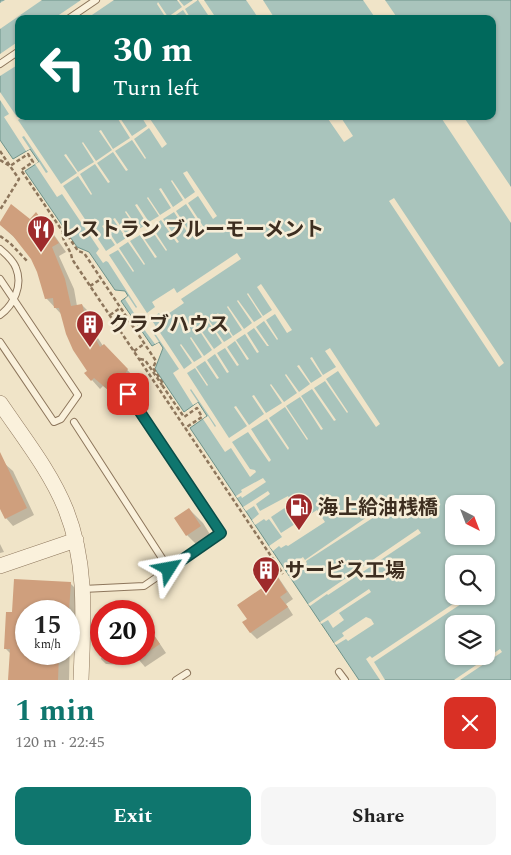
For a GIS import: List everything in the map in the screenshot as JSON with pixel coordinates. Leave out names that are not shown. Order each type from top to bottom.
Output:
[{"type":"street","points":[[0,403],[51,479],[66,510],[76,540],[80,557],[83,589],[81,680]]},
{"type":"street","points":[[0,566],[76,540]]},
{"type":"lane","points":[[74,15],[96,0]]},
{"type":"lane","points":[[0,64],[15,54]]},
{"type":"lane","points":[[0,249],[13,262],[17,270],[18,283],[11,305],[0,315]]},
{"type":"lane","points":[[0,278],[78,395],[61,418],[54,422],[0,342]]},
{"type":"lane","points":[[83,589],[144,586],[221,533],[128,394]]},
{"type":"lane","points":[[74,422],[169,569]]},
{"type":"lane","points":[[339,672],[345,680]]},
{"type":"lane","points":[[176,680],[187,673]]},
{"type":"path","points":[[0,151],[18,179],[0,210]]},
{"type":"path","points":[[10,166],[28,154],[33,162],[21,170],[63,232],[66,233],[78,251],[84,253],[156,361],[153,368],[162,385]]},
{"type":"path","points":[[0,160],[10,166]]},
{"type":"path","points":[[0,201],[4,204]]},
{"type":"path","points":[[63,232],[62,238],[72,254],[72,259],[283,574]]},
{"type":"path","points":[[90,286],[101,279]]},
{"type":"path","points":[[110,315],[120,308]]},
{"type":"path","points":[[134,351],[144,344]]},
{"type":"path","points":[[139,358],[145,360],[184,417],[197,408],[202,416],[185,428]]},
{"type":"water","points":[[0,0],[511,0],[511,680],[359,680],[190,428],[207,416],[198,402],[184,412],[155,369],[163,348],[159,342],[152,346],[121,301],[128,296],[125,291],[115,290],[89,252],[77,247],[25,171],[39,162],[30,149],[13,159],[0,140]]},
{"type":"pier","points":[[5,0],[42,0],[20,15],[15,15],[15,19],[0,29],[0,3]]},
{"type":"pier","points":[[81,0],[114,0],[92,15],[59,15]]},
{"type":"pier","points":[[177,0],[184,6],[193,0],[198,0],[185,9],[189,15],[186,15],[183,10],[176,15],[171,15],[182,7]]},
{"type":"pier","points":[[198,0],[204,0],[214,15],[208,15]]},
{"type":"pier","points":[[246,0],[263,0],[272,15],[256,15]]},
{"type":"pier","points":[[363,0],[385,0],[395,15],[373,15]]},
{"type":"pier","points":[[158,2],[167,15],[164,15],[157,4]]},
{"type":"pier","points":[[15,44],[15,67],[0,76],[0,54]]},
{"type":"pier","points":[[0,92],[15,114],[15,120],[18,120],[61,184],[77,173],[64,155],[66,154],[78,172],[94,162],[83,142],[96,161],[112,150],[99,131],[101,130],[113,149],[130,138],[119,120],[121,120],[132,136],[147,126],[143,120],[151,120],[167,144],[162,148],[149,128],[134,139],[145,159],[132,140],[115,151],[128,170],[126,171],[113,152],[97,163],[110,182],[108,183],[95,164],[80,174],[91,195],[78,176],[63,186],[106,251],[115,245],[102,226],[104,225],[117,244],[126,238],[113,219],[115,218],[128,237],[137,230],[126,211],[139,229],[147,224],[135,205],[137,204],[149,222],[159,216],[148,197],[160,215],[171,208],[159,189],[161,188],[173,207],[183,200],[172,180],[185,199],[195,192],[183,173],[187,171],[217,216],[213,219],[198,196],[188,203],[203,226],[201,227],[186,204],[176,211],[191,234],[189,235],[174,212],[163,219],[179,242],[177,243],[161,220],[152,227],[166,251],[150,228],[141,234],[157,257],[155,258],[140,235],[130,241],[144,265],[128,242],[119,248],[133,272],[118,250],[109,255],[147,313],[155,307],[152,302],[174,288],[177,293],[237,253],[241,259],[181,299],[184,303],[162,318],[159,313],[151,319],[184,369],[192,363],[181,344],[194,362],[202,357],[191,337],[204,356],[212,350],[198,326],[214,349],[222,343],[208,319],[224,342],[232,337],[218,313],[233,336],[242,330],[228,306],[244,329],[252,323],[238,300],[254,322],[262,317],[248,293],[263,316],[272,310],[257,287],[261,284],[292,330],[287,333],[275,314],[266,320],[277,340],[264,321],[256,327],[269,346],[267,346],[254,328],[247,333],[259,352],[257,353],[245,334],[236,340],[249,359],[247,360],[235,341],[227,347],[239,365],[237,366],[225,348],[217,353],[229,372],[227,373],[215,354],[207,360],[219,378],[217,379],[205,361],[196,367],[207,386],[195,368],[187,373],[229,438],[247,426],[234,407],[236,406],[249,425],[264,414],[252,396],[254,395],[266,413],[282,403],[271,384],[284,402],[297,393],[286,374],[299,392],[310,384],[297,366],[299,365],[311,383],[322,376],[310,358],[312,357],[323,375],[336,367],[325,351],[330,348],[380,424],[376,427],[338,371],[326,379],[347,413],[325,381],[314,388],[336,420],[334,421],[312,389],[301,396],[323,429],[321,430],[300,397],[286,406],[307,440],[285,407],[269,418],[289,448],[288,450],[267,419],[251,429],[271,460],[269,462],[248,432],[232,442],[250,469],[255,470],[256,472],[250,477],[231,448],[225,452],[203,419],[208,416],[216,426],[191,389],[198,402],[193,405],[173,373],[179,369],[152,329],[159,342],[155,344],[146,332],[125,299],[128,296],[137,307],[108,262],[103,263],[96,253],[99,249],[62,194],[57,197],[35,164],[39,162],[46,173],[48,172],[24,136],[22,137],[30,149],[26,151],[4,117],[9,114],[0,100]]},
{"type":"pier","points":[[329,120],[343,120],[353,136],[344,142]]},
{"type":"pier","points":[[443,120],[466,120],[511,187],[511,223]]},
{"type":"pier","points":[[394,198],[504,363],[499,367],[389,201]]},
{"type":"pier","points":[[263,478],[266,482],[242,498],[241,496],[237,498],[236,496],[242,492],[241,490]]},
{"type":"pier","points":[[268,491],[270,494],[256,504],[260,511],[288,496],[292,503],[271,517],[281,533],[317,510],[325,522],[288,546],[286,545],[281,548],[279,546],[273,551],[269,546],[282,537],[269,519],[266,521],[264,519],[255,525],[252,520],[259,514],[254,506],[246,511],[243,507]]},
{"type":"pier","points":[[380,508],[382,512],[306,561],[307,564],[287,572],[298,565],[296,562],[303,557],[305,560]]},
{"type":"pier","points":[[418,529],[421,533],[328,595],[310,606],[308,604]]},
{"type":"pier","points":[[369,589],[371,592],[339,613],[344,620],[333,628],[328,620],[321,624],[320,622]]},
{"type":"pier","points":[[452,605],[460,605],[374,662],[385,680],[380,680],[366,659],[370,656],[372,658]]},
{"type":"pier","points":[[366,617],[371,619],[374,624],[348,641],[346,639],[336,645],[334,643],[344,636],[342,633]]},
{"type":"pier","points":[[500,649],[502,652],[495,657],[495,652]]},
{"type":"pier","points":[[476,665],[482,665],[460,680],[454,680]]},
{"type":"building","points":[[11,204],[30,219],[36,212],[59,243],[52,247],[65,279],[71,306],[82,304],[88,325],[100,347],[104,344],[128,369],[113,394],[94,378],[91,381],[84,373],[87,371],[73,350],[66,334],[59,308],[54,308],[53,298],[45,299],[31,259],[13,236],[0,225]]},
{"type":"building","points":[[0,452],[27,508],[5,519],[0,509]]},
{"type":"building","points":[[189,508],[201,526],[186,536],[174,518]]},
{"type":"building","name":"サービス工場","points":[[272,568],[287,592],[280,597],[288,607],[250,633],[242,622],[247,619],[237,605],[262,588],[256,579]]},
{"type":"building","points":[[14,579],[71,582],[70,600],[15,600],[15,665],[59,665],[58,680],[8,680],[10,649],[4,649],[6,612],[12,612]]},
{"type":"building","points":[[155,637],[160,644],[155,647]]},
{"type":"place","name":"レストラン ブルーモーメント","points":[[41,253]]},
{"type":"place","name":"クラブハウス","points":[[90,348]]},
{"type":"place","name":"海上給油桟橋","points":[[299,531]]},
{"type":"place","name":"サービス工場","points":[[266,594]]},
{"type":"route","points":[[128,394],[221,533],[169,569]]}]
